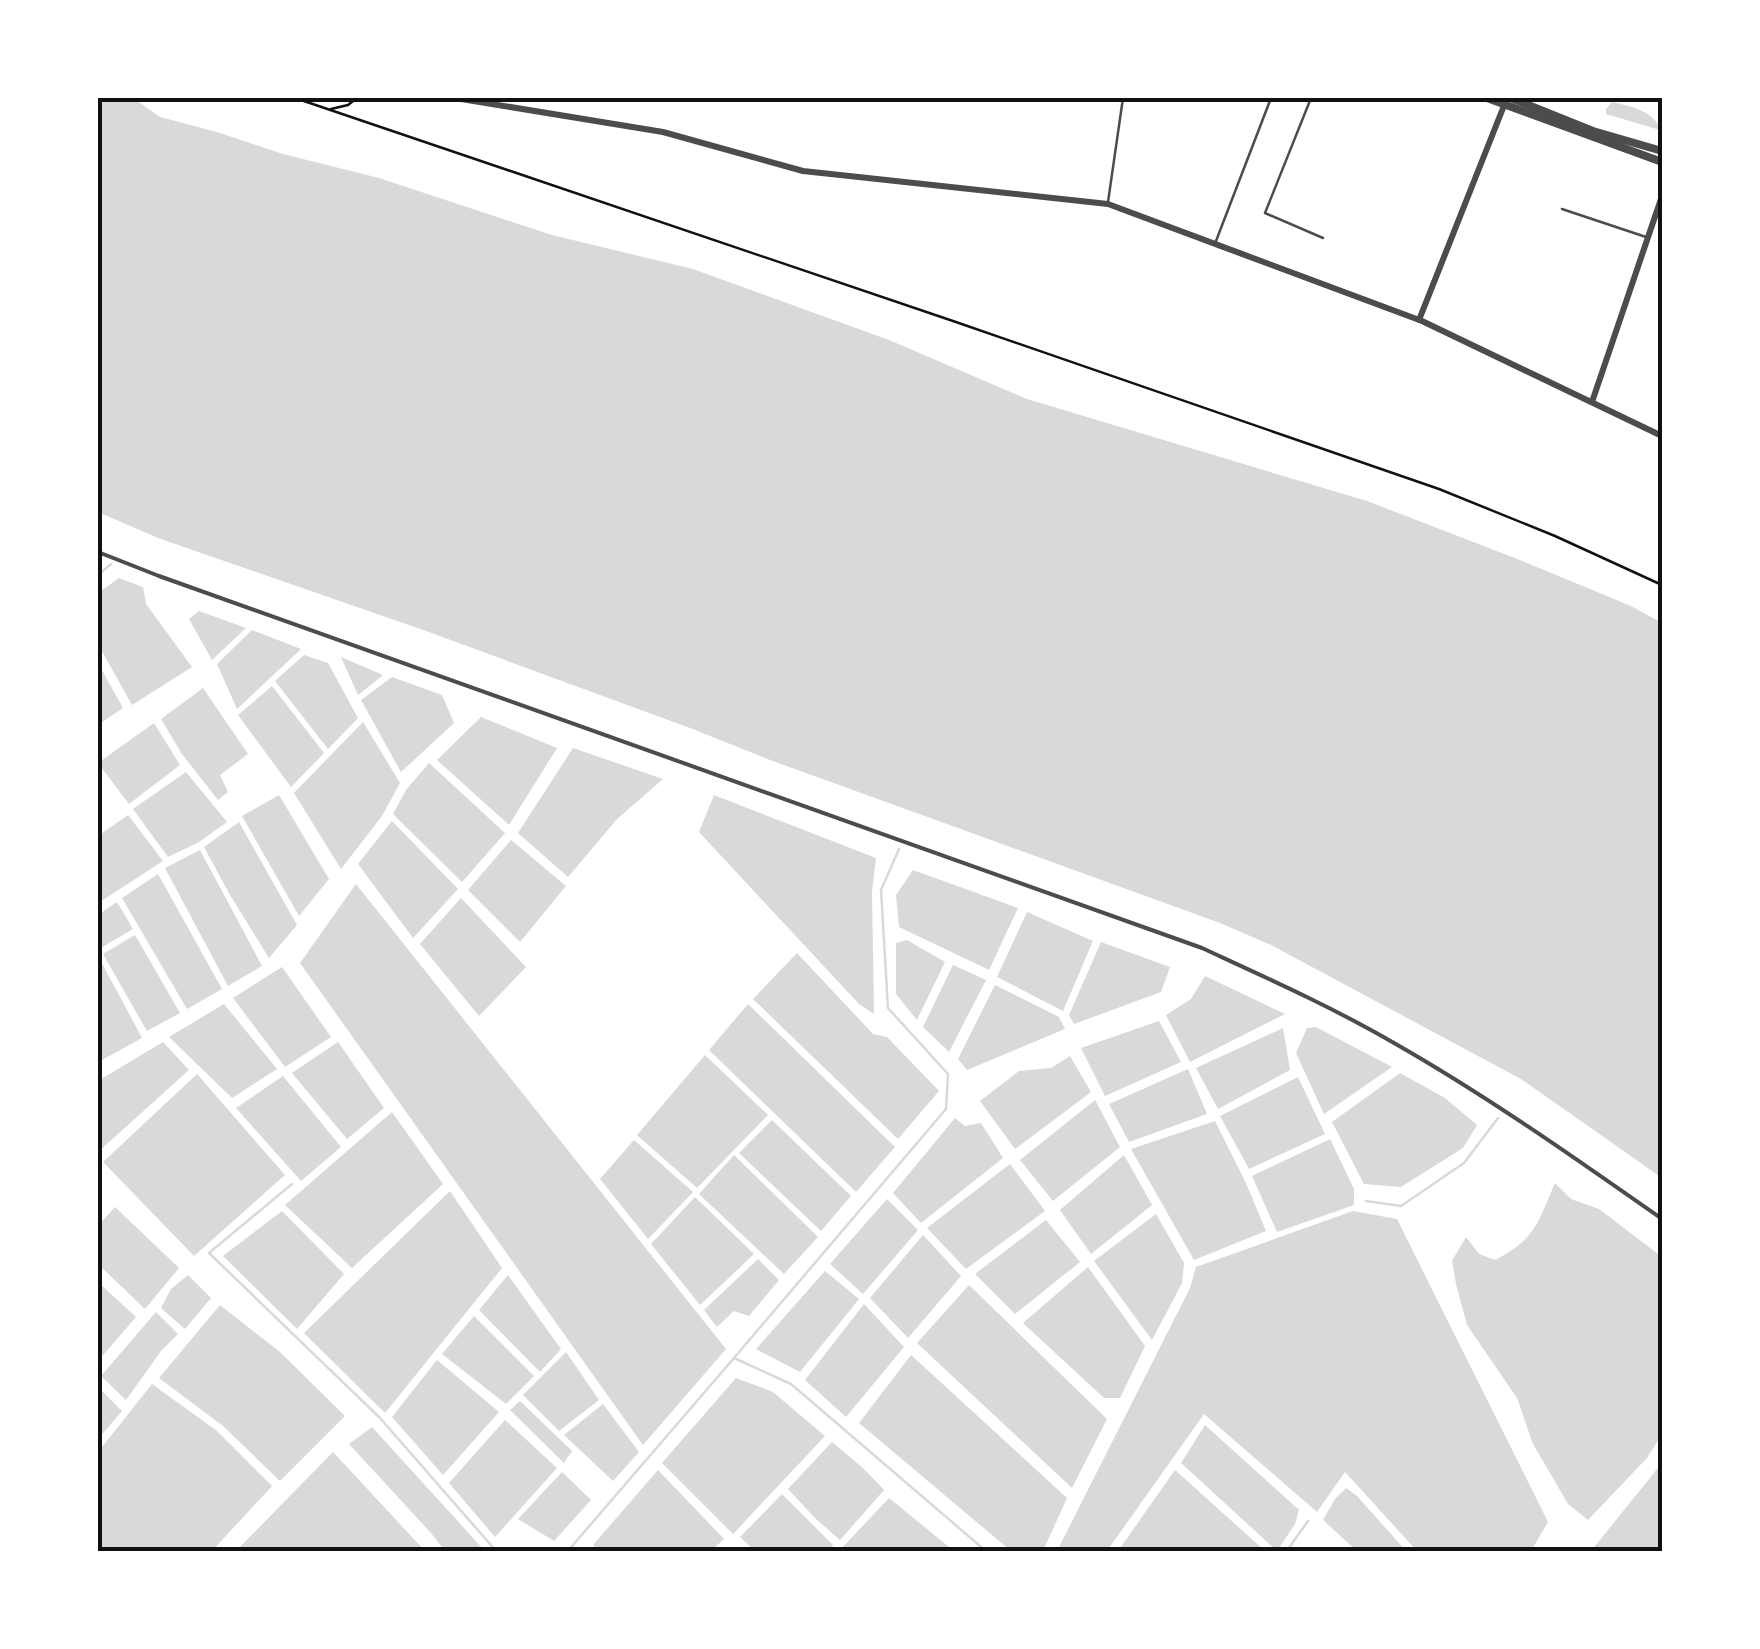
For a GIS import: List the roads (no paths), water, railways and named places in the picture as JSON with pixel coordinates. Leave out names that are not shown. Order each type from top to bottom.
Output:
[{"type":"street","points":[[455,98],[664,132],[803,170],[1108,204],[1419,320],[1662,436]]},
{"type":"street","points":[[1487,98],[1507,100],[1662,150]]},
{"type":"street","points":[[1419,320],[1507,100]]},
{"type":"street","points":[[1507,100],[1662,162]]},
{"type":"street","points":[[1592,402],[1662,196]]},
{"type":"street","points":[[98,552],[1202,948],[1303,994],[1395,1043],[1528,1124],[1662,1219]]},
{"type":"lane","points":[[1108,204],[1124,98]]},
{"type":"lane","points":[[1215,244],[1271,98]]},
{"type":"lane","points":[[1311,98],[1265,213],[1323,238]]},
{"type":"lane","points":[[1562,209],[1649,238]]},
{"type":"waterway","points":[[98,575],[111,564]]},
{"type":"waterway","points":[[734,1358],[946,1109],[948,1074],[888,1008],[881,890],[899,849]]},
{"type":"waterway","points":[[1366,1201],[1401,1206],[1464,1163],[1498,1118]]},
{"type":"waterway","points":[[292,1184],[209,1253],[380,1418],[497,1552]]},
{"type":"waterway","points":[[567,1552],[734,1358],[791,1384],[987,1552]]},
{"type":"waterway","points":[[1286,1552],[1308,1521]]}]
